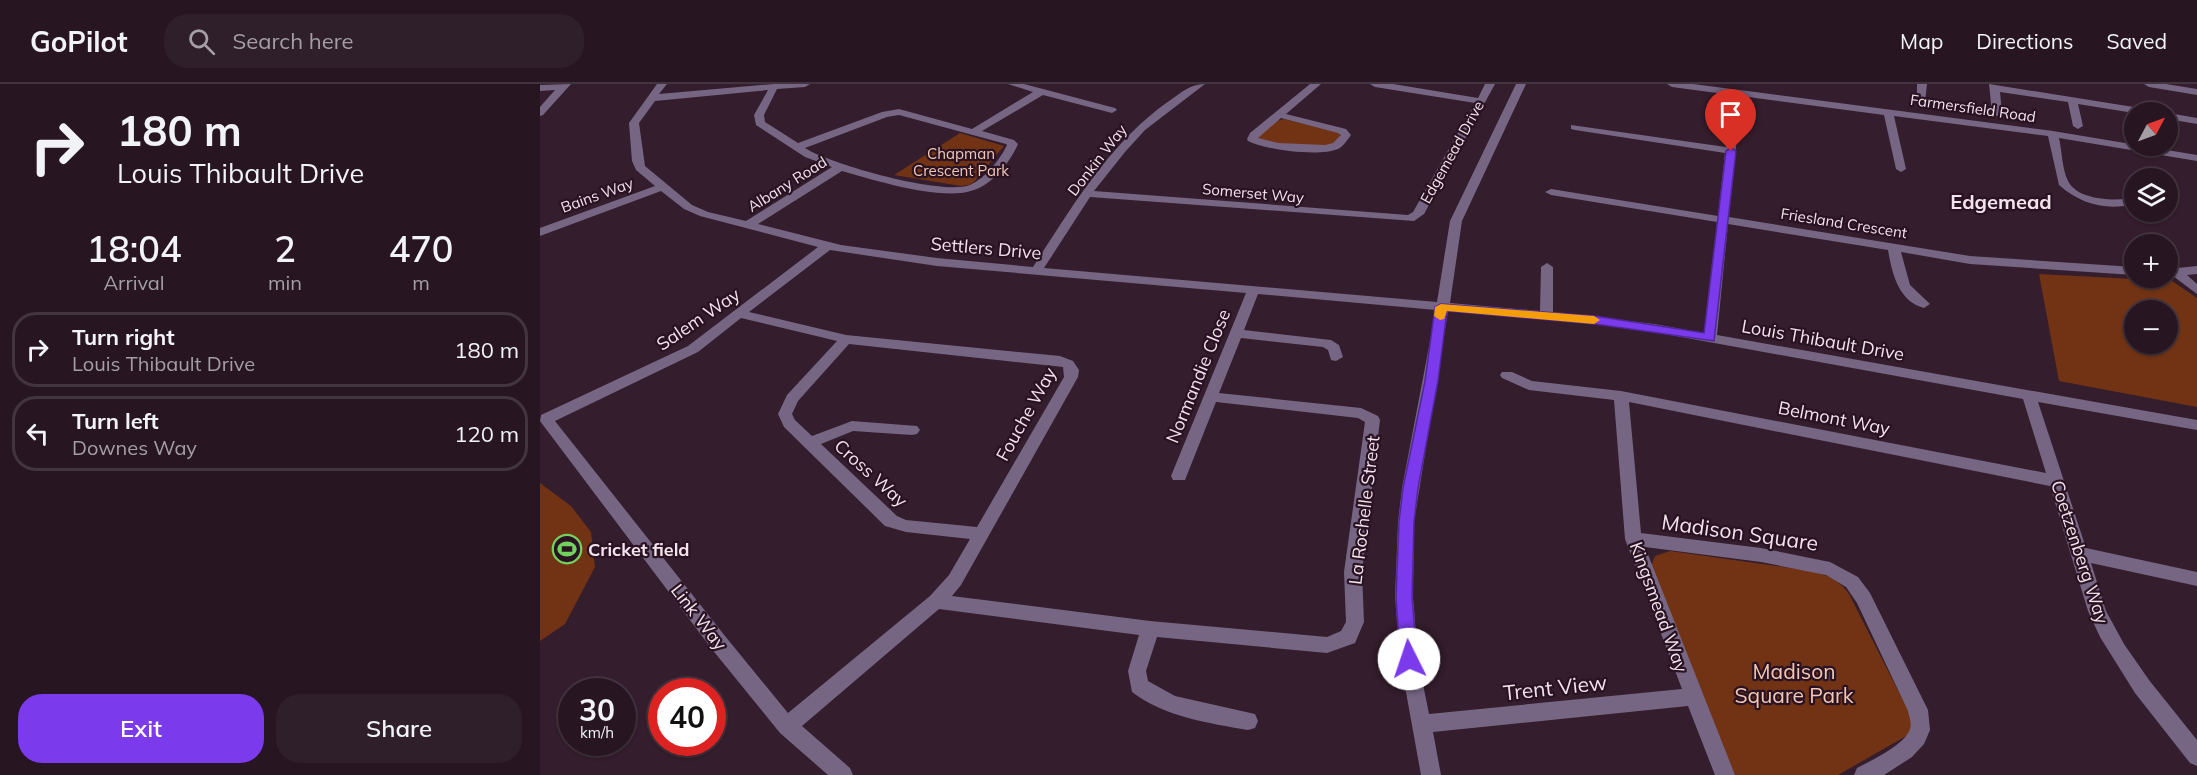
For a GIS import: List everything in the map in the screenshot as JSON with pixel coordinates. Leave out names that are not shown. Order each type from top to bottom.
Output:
[{"type":"street","name":"Settlers Drive","points":[[662,84],[634,123],[637,161],[640,168],[693,211],[827,246],[877,255],[1441,307]]},
{"type":"street","points":[[651,98],[805,84]]},
{"type":"street","points":[[1013,84],[1039,93],[1112,110]]},
{"type":"street","name":"Donkin Way","points":[[1036,271],[1089,194],[1133,136],[1148,122],[1200,84]]},
{"type":"street","points":[[1280,115],[1345,132],[1346,135],[1336,146],[1326,148],[1263,144],[1253,141],[1254,135],[1316,84]]},
{"type":"street","points":[[1375,84],[1481,101]]},
{"type":"street","name":"Edgemead Drive","points":[[1414,218],[1490,84]]},
{"type":"street","name":"Edgemead Drive","points":[[1431,775],[1409,659],[1404,597],[1406,522],[1410,488],[1431,381],[1456,221],[1521,84]]},
{"type":"street","name":"Farmersfield Road","points":[[1672,84],[2053,134],[2197,158]]},
{"type":"street","points":[[1922,84],[1922,100]]},
{"type":"street","points":[[2149,84],[2197,92]]},
{"type":"street","points":[[540,88],[564,85]]},
{"type":"street","points":[[540,113],[564,85]]},
{"type":"street","points":[[1997,113],[1995,86],[2124,108]]},
{"type":"street","name":"Albany Road","points":[[774,87],[759,115],[759,121],[797,147],[823,161],[905,183],[967,190],[982,183],[1013,147],[1010,142],[973,132]]},
{"type":"street","points":[[797,147],[894,112],[973,132],[1039,93]]},
{"type":"street","points":[[1710,338],[1737,93]]},
{"type":"street","points":[[2072,100],[2078,126]]},
{"type":"street","points":[[1888,112],[1902,169]]},
{"type":"street","points":[[2178,118],[2197,121]]},
{"type":"street","points":[[1575,127],[1731,151]]},
{"type":"street","points":[[2053,134],[2063,183],[2069,189],[2096,201],[2124,203]]},
{"type":"street","name":"Albany Road","points":[[747,226],[842,166]]},
{"type":"street","name":"Bains Way","points":[[540,232],[664,186]]},
{"type":"street","name":"Friesland Crescent","points":[[1551,192],[1981,261],[2124,270]]},
{"type":"street","name":"Somerset Way","points":[[1089,194],[1406,220],[1414,218]]},
{"type":"street","name":"Salem Way","points":[[546,419],[680,357],[740,314],[827,246]]},
{"type":"street","points":[[1894,248],[1900,281],[1908,292],[1924,304]]},
{"type":"street","points":[[1546,315],[1547,267]]},
{"type":"street","points":[[2178,272],[2197,270]]},
{"type":"street","points":[[2178,277],[2197,290]]},
{"type":"street","name":"Normandie Close","points":[[1179,476],[1253,291]]},
{"type":"street","name":"Louis Thibault Drive","points":[[1441,307],[1546,315],[1654,328],[2197,425]]},
{"type":"street","name":"Fouche Way","points":[[740,314],[846,339],[1060,361],[1071,366],[1071,377],[955,580],[936,601],[787,726]]},
{"type":"street","points":[[1236,333],[1326,343],[1334,348],[1336,357]]},
{"type":"street","name":"Cross Way","points":[[846,339],[787,408],[785,414],[789,423],[891,521],[906,526],[981,534]]},
{"type":"street","name":"Belmont Way","points":[[1507,375],[1529,385],[1613,394],[2056,481]]},
{"type":"street","name":"Kingsmead Way","points":[[1613,394],[1633,539],[1693,698],[1725,775]]},
{"type":"street","name":"Coetzenberg Way","points":[[2029,395],[2097,611],[2111,644],[2139,684],[2197,756]]},
{"type":"street","name":"La Rochelle Street","points":[[936,601],[1150,629],[1327,645],[1348,637],[1355,622],[1353,572],[1373,420],[1361,413],[1210,397]]},
{"type":"street","name":"Link Way","points":[[546,419],[718,642],[787,726],[843,775]]},
{"type":"street","name":"Cross Way","points":[[809,442],[852,426],[912,430]]},
{"type":"street","name":"Madison Square","points":[[1633,539],[1761,555],[1816,565],[1830,569],[1852,582],[1864,598],[1918,710],[1920,723],[1918,736],[1912,743],[1894,758],[1864,775]]},
{"type":"street","points":[[2079,554],[2197,579]]},
{"type":"street","points":[[1150,629],[1137,671],[1139,686],[1152,695],[1201,712],[1248,721]]},
{"type":"street","name":"Trent View","points":[[1421,724],[1693,698]]},
{"type":"green space","points":[[1284,119],[1340,133],[1340,136],[1332,144],[1318,147],[1292,146],[1259,139],[1258,136],[1276,121]]},
{"type":"green space","name":"Chapman Crescent Park","points":[[960,133],[1004,146],[974,182],[961,186],[894,175]]},
{"type":"green space","points":[[2039,274],[2124,278],[2124,288],[2178,288],[2178,285],[2197,298],[2197,407],[2059,381]]},
{"type":"green space","name":"Cricket field","points":[[540,483],[571,506],[591,532],[595,567],[565,624],[540,641]]},
{"type":"green space","name":"Madison Square Park","points":[[1670,551],[1811,571],[1828,576],[1837,582],[1849,594],[1911,716],[1912,723],[1908,735],[1838,775],[1734,775],[1651,566],[1655,556]]},
{"type":"slow traffic","points":[[1440,316],[1441,307],[1594,320]]},
{"type":"place","name":"Cricket field","points":[[567,549]]},
{"type":"district","name":"Edgemead","points":[[2001,201]]},
{"type":"route","points":[[1409,659],[1404,597],[1406,522],[1410,488],[1431,381],[1441,307],[1595,320],[1710,338],[1731,151]]}]
